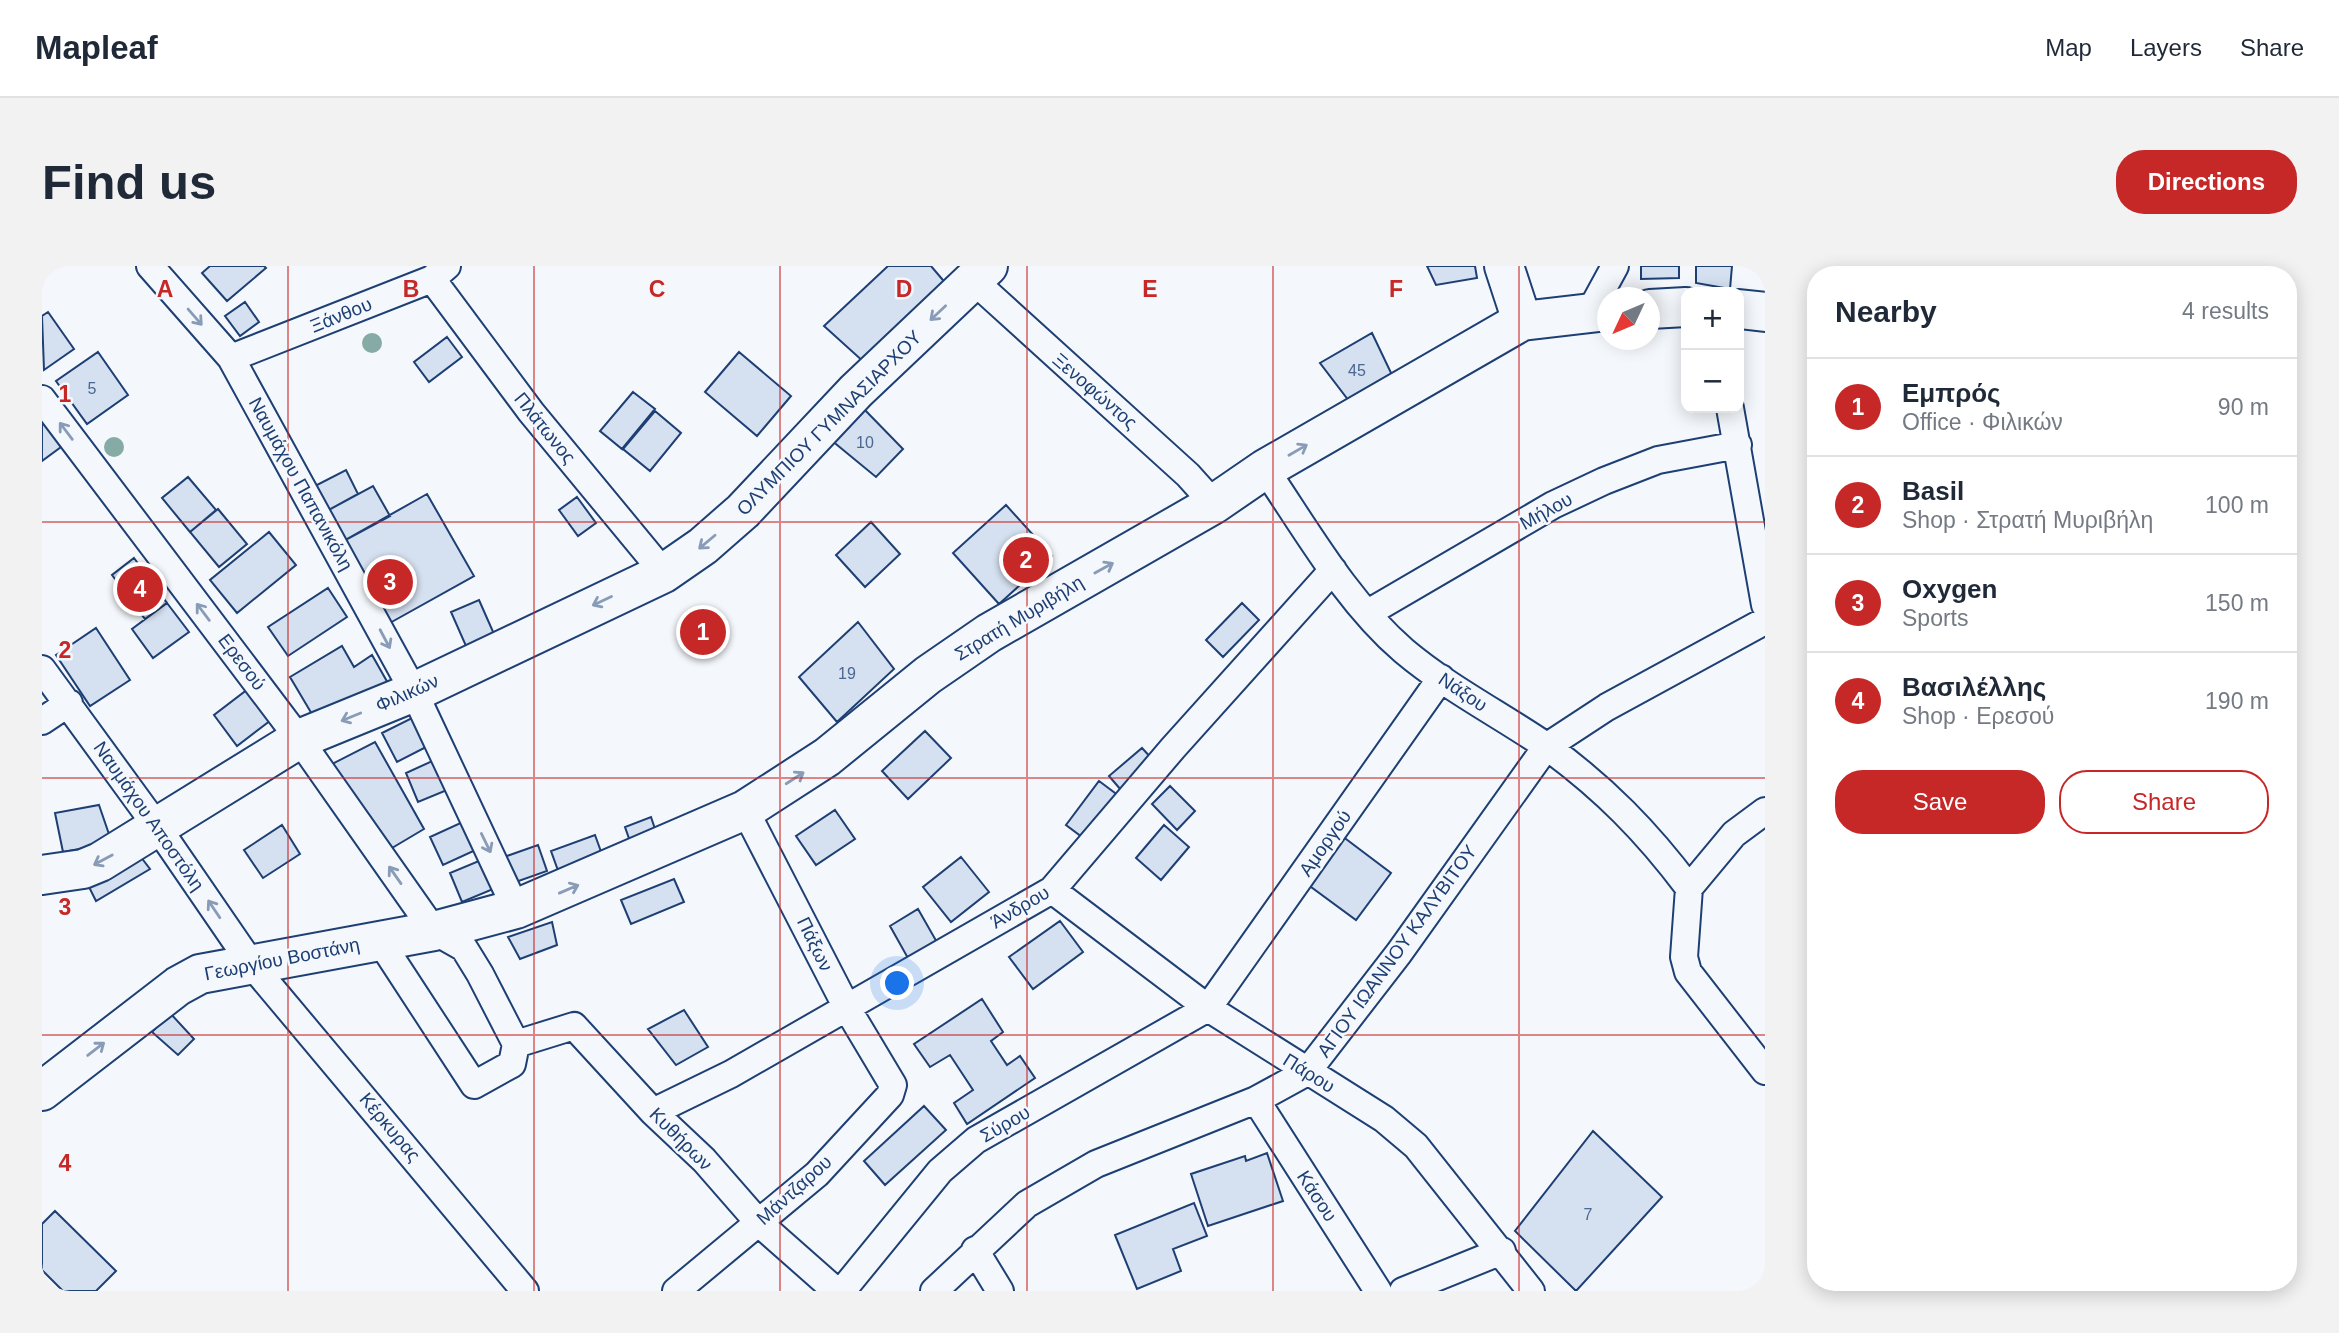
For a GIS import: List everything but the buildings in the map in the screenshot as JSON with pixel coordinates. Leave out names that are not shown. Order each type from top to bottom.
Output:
[{"type":"main road","points":[[1504,266],[1522,321]]},
{"type":"main road","name":"ΟΛΥΜΠΙΟΥ ΓΥΜΝΑΣΙΑΡΧΟΥ","points":[[664,573],[703,546],[743,511],[856,391],[981,273]]},
{"type":"main road","points":[[1660,308],[1681,307]]},
{"type":"main road","points":[[1744,310],[1765,312]]},
{"type":"main road","name":"Στρατή Μυριβήλη","points":[[434,931],[516,909],[567,890],[745,810],[827,757],[928,675],[989,633],[1214,504],[1265,469],[1522,321],[1597,311]]},
{"type":"main road","name":"Φιλικών","points":[[42,875],[92,865],[158,828],[299,739],[414,692],[664,573]]},
{"type":"main road","name":"Γεωργίου Βοστάνη","points":[[42,1091],[178,986],[200,974],[434,931]]},
{"type":"street","name":"Ναυμάχου Παπανικόλη","points":[[150,266],[231,358],[414,692],[516,909]]},
{"type":"street","points":[[1608,287],[1615,266]]},
{"type":"street","name":"Ξάνθου","points":[[231,358],[440,272]]},
{"type":"street","name":"Πλάτωνος","points":[[440,272],[531,412],[664,573]]},
{"type":"street","name":"Ξενοφώντος","points":[[981,273],[1214,504]]},
{"type":"street","name":"Ερεσού","points":[[42,399],[299,739],[434,931]]},
{"type":"street","points":[[1731,413],[1765,605]]},
{"type":"street","name":"Μήλου","points":[[1368,613],[1553,505],[1604,481],[1658,460],[1738,446]]},
{"type":"street","name":"Νάξου","points":[[1265,469],[1333,570],[1403,650],[1546,747],[1605,792],[1649,835],[1689,888]]},
{"type":"street","name":"Άνδρου","points":[[653,1112],[731,1074],[1052,890],[1173,748],[1333,570]]},
{"type":"street","name":"ΑΓΙΟΥ ΙΩΑΝΝΟΥ ΚΑΛΥΒΙΤΟΥ","points":[[934,1291],[1027,1204],[1096,1164],[1256,1100],[1307,1072],[1399,953],[1546,747],[1607,707],[1765,621]]},
{"type":"street","name":"Ναυμάχου Αποστόλη","points":[[42,669],[158,828],[252,965]]},
{"type":"street","name":"Αμοργού","points":[[1208,1008],[1441,678]]},
{"type":"street","points":[[42,721],[69,703]]},
{"type":"street","name":"Πάξων","points":[[745,810],[847,1007],[889,1076]]},
{"type":"street","points":[[1765,811],[1734,834],[1689,888],[1685,957],[1688,972],[1765,1071]]},
{"type":"street","name":"Πάρου","points":[[1052,890],[1208,1008],[1384,1119],[1416,1146],[1502,1251],[1531,1291]]},
{"type":"street","points":[[380,941],[474,1085],[512,1064],[516,1044],[464,948],[434,931]]},
{"type":"street","name":"Κέρκυρας","points":[[252,965],[525,1291]]},
{"type":"street","name":"Σύρου","points":[[842,1291],[940,1171],[976,1140],[1208,1008]]},
{"type":"street","name":"Κυθήρων","points":[[516,1044],[575,1026],[653,1112],[704,1160],[759,1223],[836,1291]]},
{"type":"street","name":"Μάντζαρου","points":[[679,1290],[817,1174],[890,1095],[893,1085],[889,1076]]},
{"type":"street","name":"Κάσου","points":[[1256,1100],[1378,1291]]},
{"type":"street","points":[[975,1250],[1000,1291]]},
{"type":"street","points":[[1403,1291],[1502,1251]]},
{"type":"place","name":"Basil","points":[[1026,560]]},
{"type":"place","name":"Oxygen","points":[[390,582]]},
{"type":"place","name":"Βασιλέλλης","points":[[140,589]]},
{"type":"place","name":"Εμπρός","points":[[703,632]]}]
